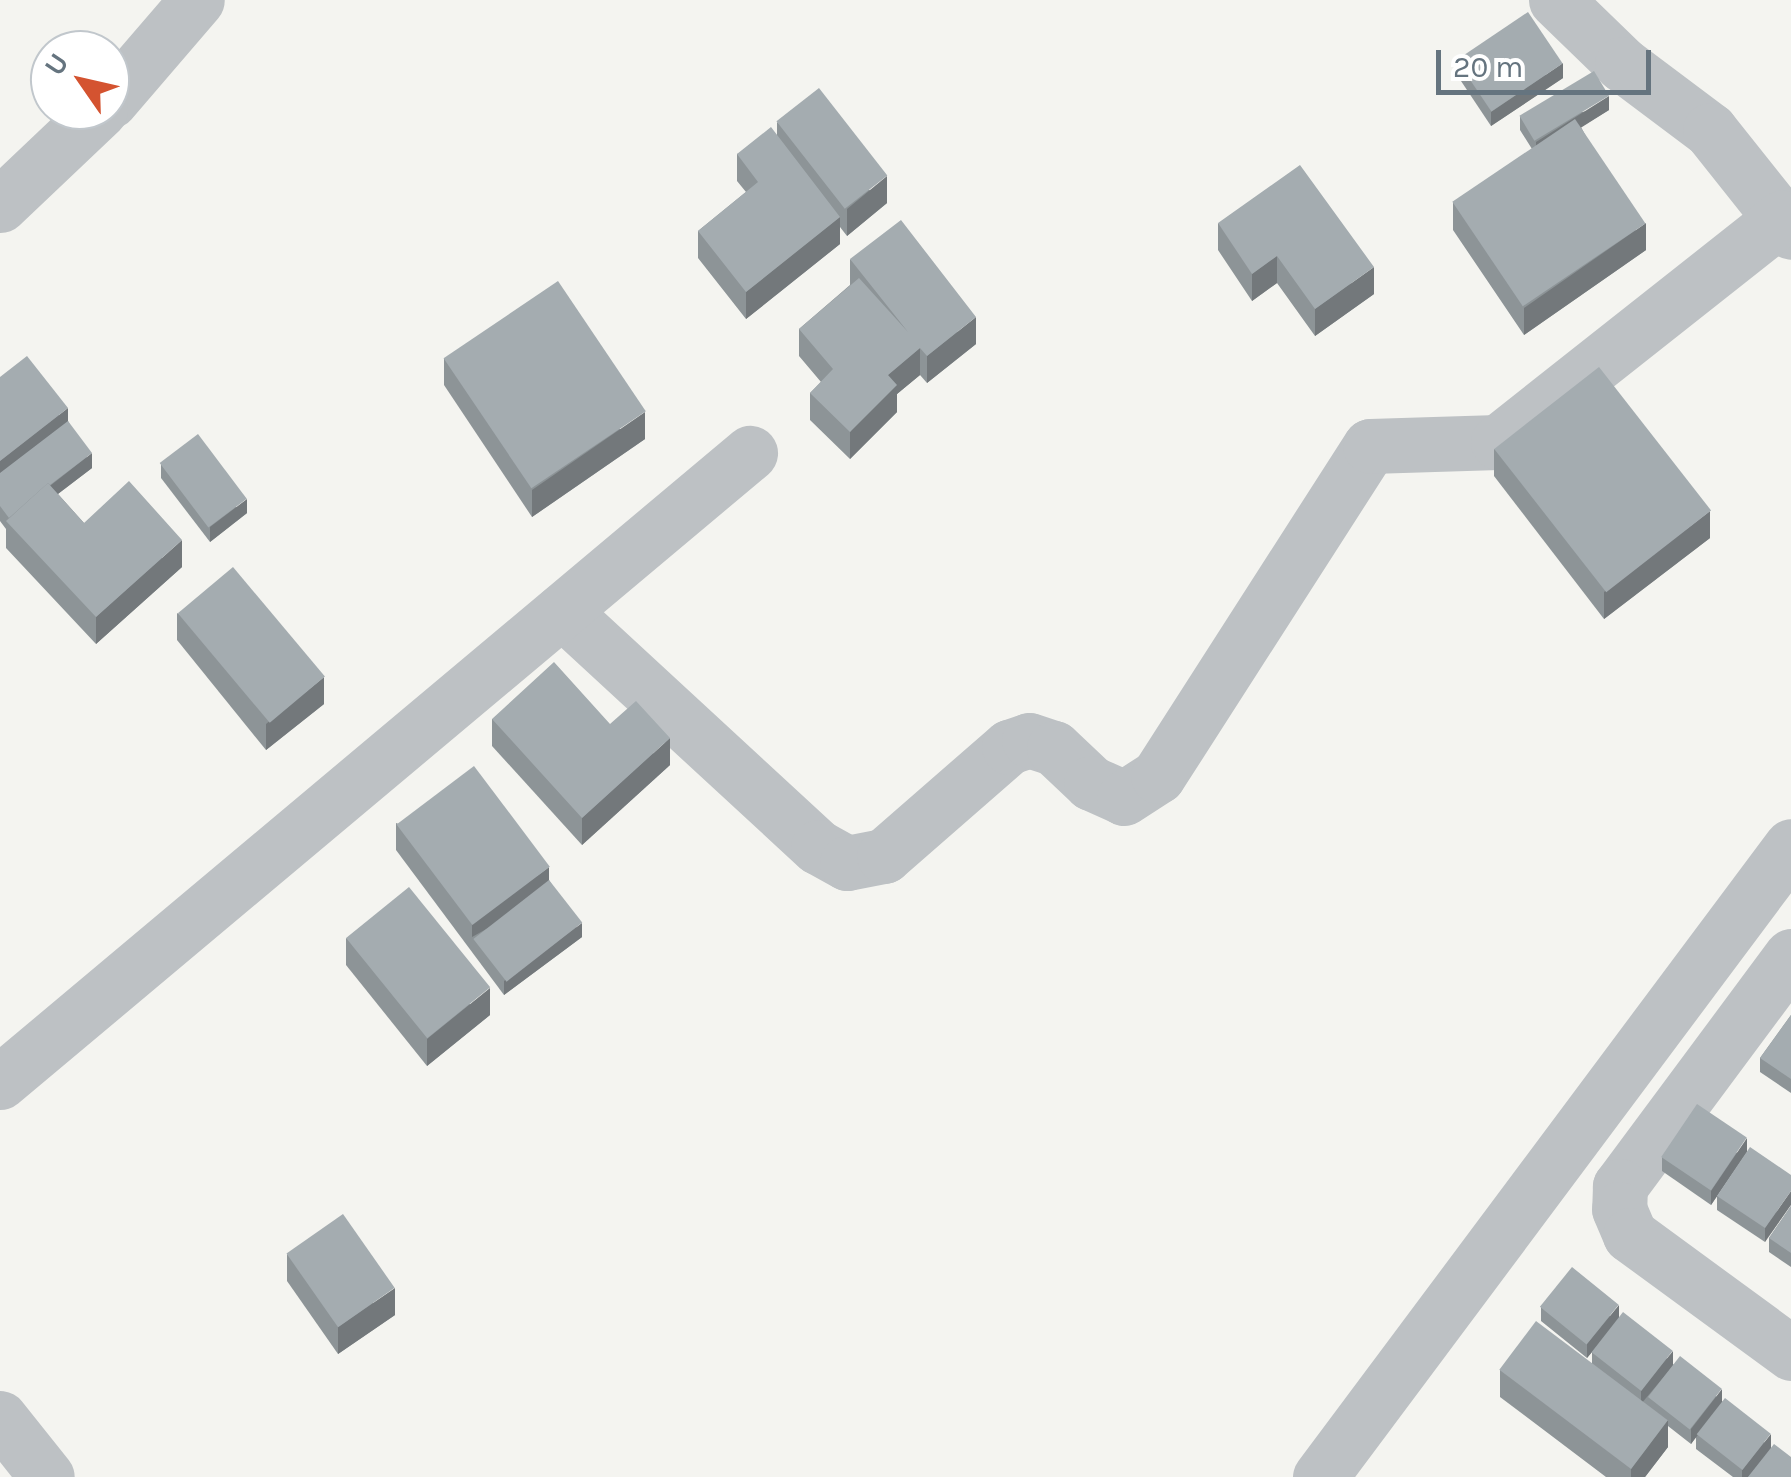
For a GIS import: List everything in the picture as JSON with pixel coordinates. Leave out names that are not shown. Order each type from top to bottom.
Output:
[{"type":"street","points":[[130,78],[197,0]]},
{"type":"street","points":[[562,610],[818,846],[847,863],[884,856],[1009,747],[1028,740],[1054,748],[1091,783],[1124,798],[1158,776],[1370,446],[1498,442],[1787,225],[1710,130],[1622,64],[1556,0]]},
{"type":"street","points":[[0,205],[79,130]]},
{"type":"street","points":[[0,1082],[750,453]]},
{"type":"street","points":[[1320,1477],[1791,846]]},
{"type":"street","points":[[1791,956],[1620,1186],[1619,1208],[1630,1235],[1791,1353]]},
{"type":"street","points":[[0,1418],[47,1477]]},
{"type":"building","points":[[1528,12],[1563,63],[1491,111],[1457,60]]},
{"type":"building","points":[[1594,71],[1609,96],[1534,141],[1519,116]]},
{"type":"building","points":[[819,88],[887,175],[845,209],[776,121]]},
{"type":"building","points":[[1575,119],[1645,223],[1523,306],[1452,202]]},
{"type":"building","points":[[771,127],[840,217],[746,292],[698,231],[758,182],[737,154]]},
{"type":"building","points":[[1300,165],[1374,267],[1315,309],[1277,256],[1252,274],[1218,223]]},
{"type":"building","points":[[901,220],[976,317],[927,356],[920,348],[888,375],[897,385],[850,432],[810,393],[833,369],[799,329],[859,278],[908,332],[850,259]]},
{"type":"building","points":[[558,281],[646,411],[531,488],[444,358]]},
{"type":"building","points":[[27,356],[68,408],[0,461],[0,377]]},
{"type":"building","points":[[1599,367],[1711,510],[1606,592],[1494,449]]},
{"type":"building","points":[[68,421],[92,453],[48,483],[9,518],[0,506],[0,473]]},
{"type":"building","points":[[198,434],[247,499],[208,528],[160,463]]},
{"type":"building","points":[[129,481],[182,540],[96,617],[6,521],[48,483],[84,523]]},
{"type":"building","points":[[233,567],[325,677],[270,723],[178,613]]},
{"type":"building","points":[[554,662],[610,724],[636,701],[670,738],[582,818],[492,719]]},
{"type":"building","points":[[474,766],[550,867],[472,925],[397,824]]},
{"type":"building","points":[[549,880],[582,923],[507,982],[473,939]]},
{"type":"building","points":[[409,887],[490,987],[427,1038],[346,938]]},
{"type":"building","points":[[1791,1015],[1791,1079],[1760,1058]]},
{"type":"building","points":[[1697,1104],[1747,1138],[1711,1191],[1661,1157]]},
{"type":"building","points":[[1750,1147],[1791,1175],[1791,1191],[1765,1228],[1717,1196]]},
{"type":"building","points":[[1791,1206],[1791,1253],[1769,1238]]},
{"type":"building","points":[[343,1214],[395,1288],[338,1327],[286,1254]]},
{"type":"building","points":[[1572,1267],[1619,1305],[1587,1344],[1540,1307]]},
{"type":"building","points":[[1623,1312],[1673,1351],[1641,1391],[1592,1352]]},
{"type":"building","points":[[1536,1321],[1668,1420],[1631,1469],[1499,1370]]},
{"type":"building","points":[[1680,1356],[1722,1389],[1690,1430],[1648,1397]]},
{"type":"building","points":[[1725,1398],[1771,1434],[1742,1470],[1697,1434]]},
{"type":"building","points":[[1774,1444],[1791,1457],[1791,1477],[1748,1477]]}]
